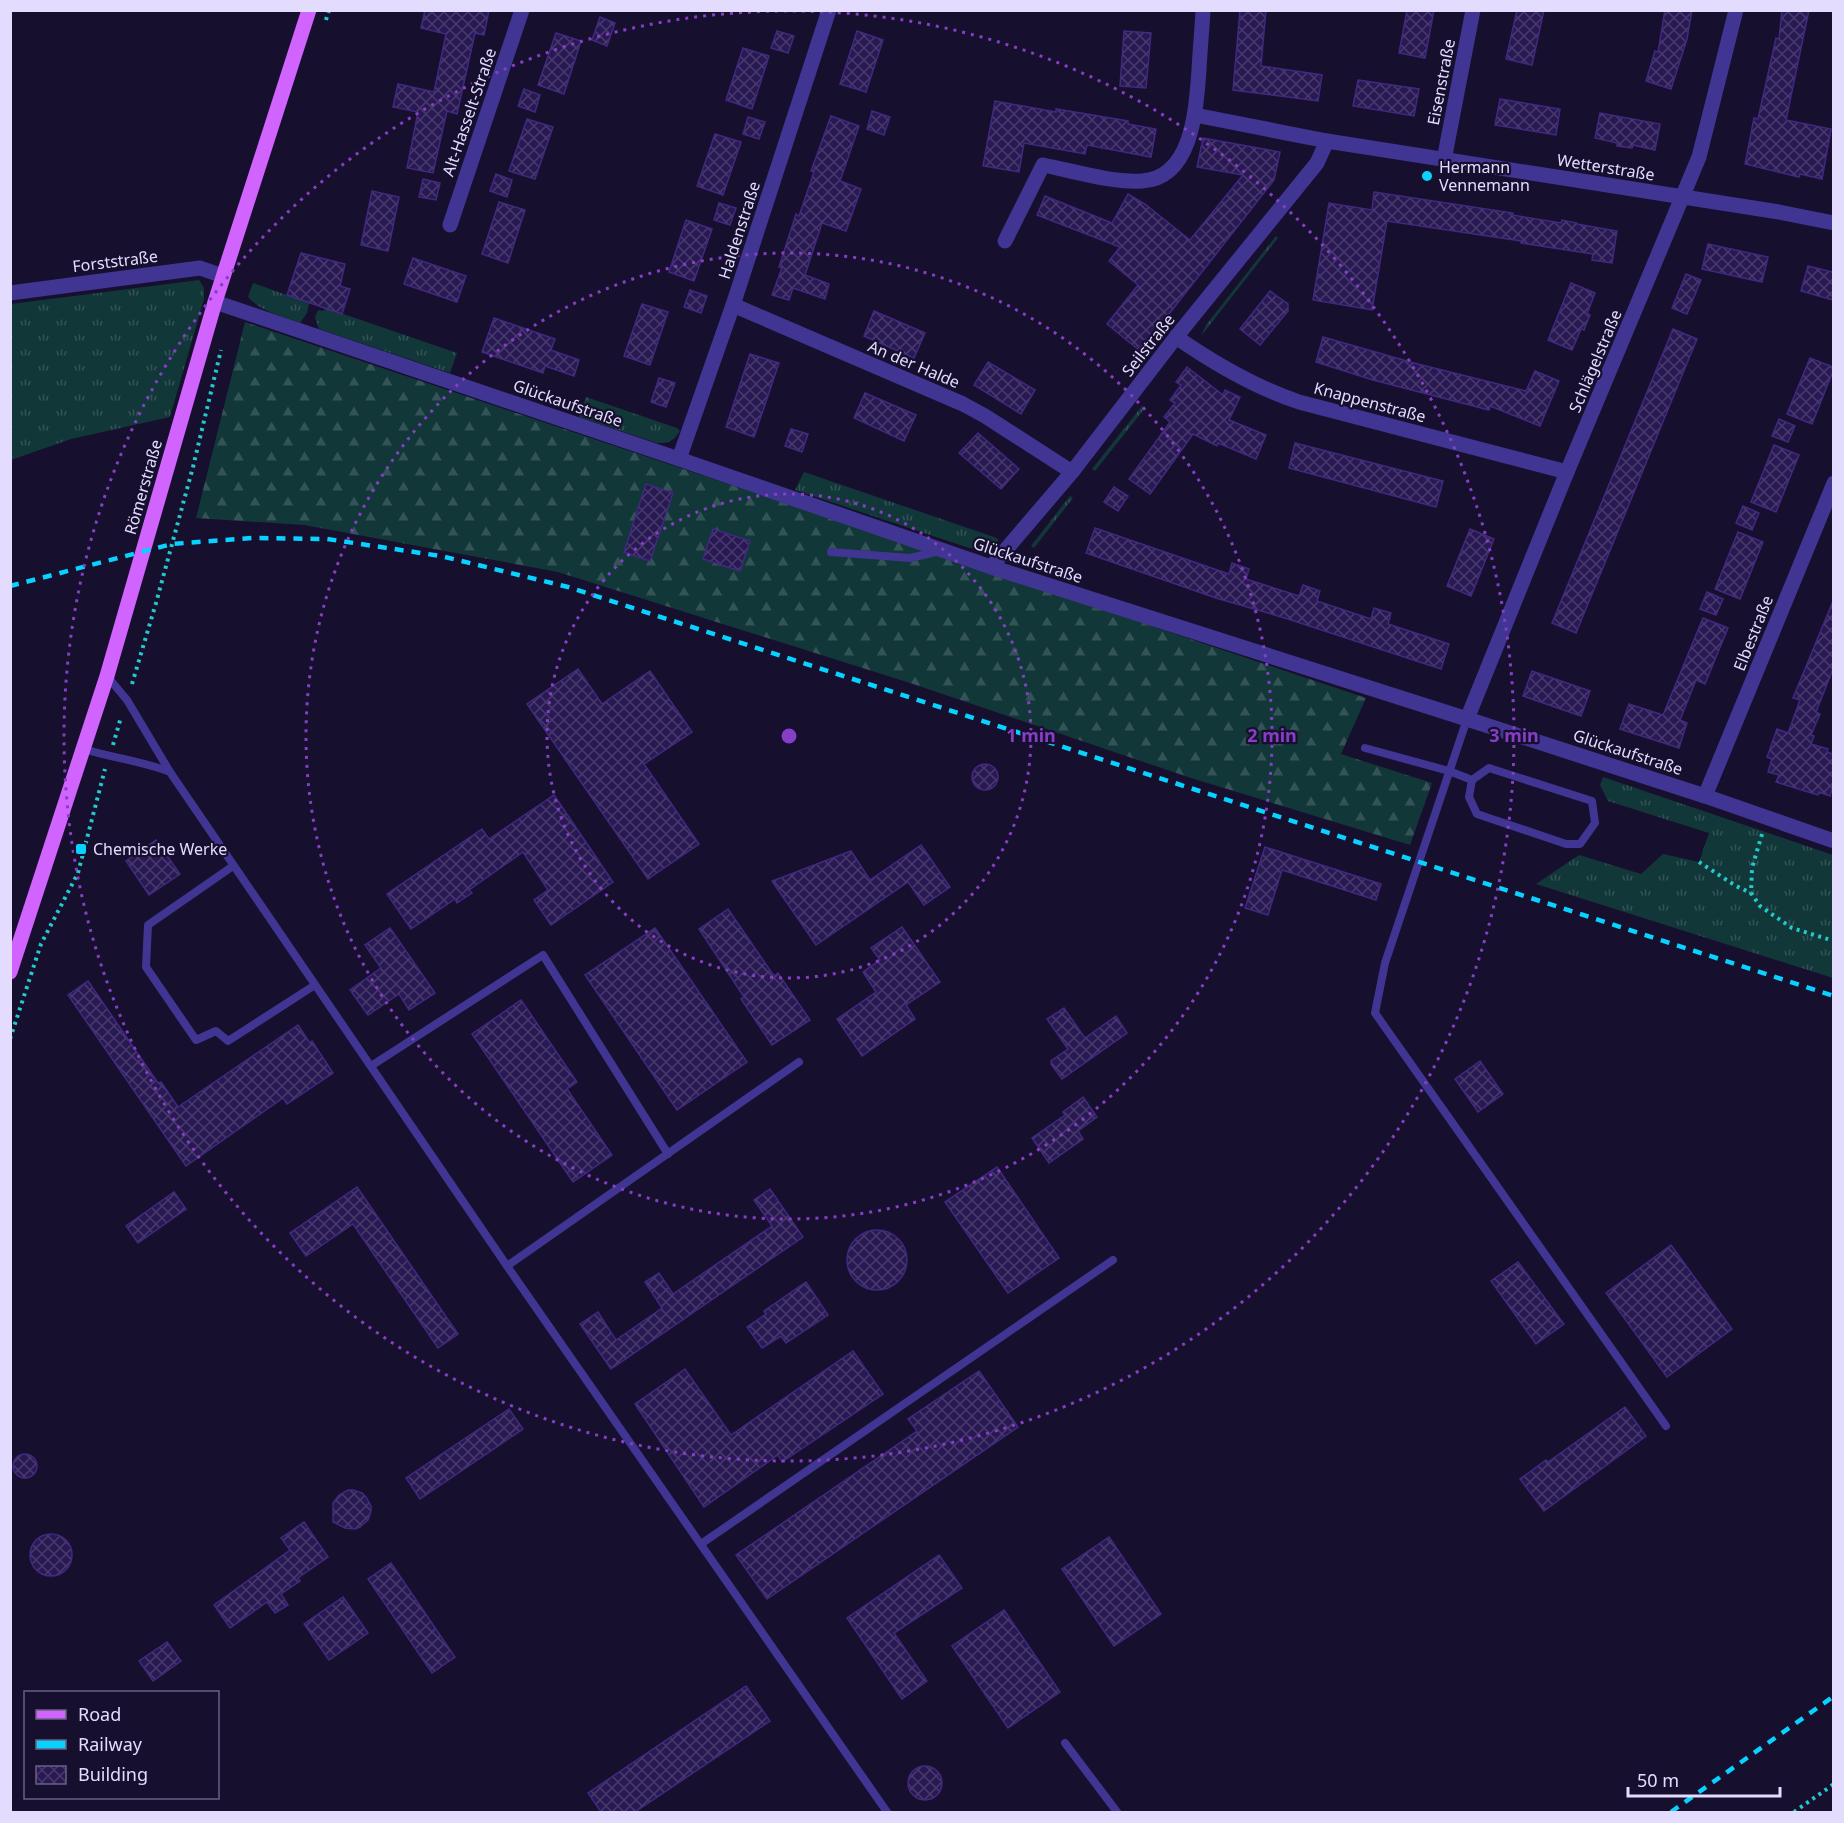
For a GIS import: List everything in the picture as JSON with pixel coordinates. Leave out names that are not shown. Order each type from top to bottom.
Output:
[{"type":"main road","name":"Römerstraße","points":[[10,972],[107,676],[215,302],[309,10]]},
{"type":"street","name":"Alt-Hasselt-Straße","points":[[450,225],[522,10]]},
{"type":"street","name":"Haldenstraße","points":[[679,459],[733,306],[829,10]]},
{"type":"street","points":[[1005,242],[1043,165],[1122,180],[1143,181],[1159,177],[1171,169],[1189,139],[1195,115],[1203,10]]},
{"type":"street","name":"Eisenstraße","points":[[1444,160],[1473,10]]},
{"type":"street","name":"Schlägelstraße","points":[[1467,719],[1684,197],[1699,156],[1736,10]]},
{"type":"street","name":"Wetterstraße","points":[[1195,115],[1327,141],[1779,212],[1833,223]]},
{"type":"street","name":"Seilstraße","points":[[991,567],[1072,472],[1176,337],[1317,163],[1327,141]]},
{"type":"street","name":"Forststraße","points":[[10,293],[200,268],[223,276]]},
{"type":"street","name":"Glückaufstraße","points":[[215,302],[991,567],[1705,796],[1833,841]]},
{"type":"street","name":"An der Halde","points":[[733,306],[963,404],[1072,472]]},
{"type":"street","name":"Knappenstraße","points":[[1176,337],[1209,360],[1244,380],[1290,399],[1568,472]]},
{"type":"street","name":"Elbestraße","points":[[1705,796],[1833,483]]},
{"type":"lane","points":[[831,552],[910,558],[943,551]]},
{"type":"lane","points":[[107,676],[127,700],[170,772],[233,866],[507,1266],[887,1812]]},
{"type":"lane","points":[[1467,719],[1385,963],[1375,1013],[1666,1426]]},
{"type":"lane","points":[[1365,748],[1449,771],[1472,780]]},
{"type":"lane","points":[[84,749],[170,772]]},
{"type":"lane","points":[[1489,768],[1592,801],[1595,824],[1580,844],[1566,844],[1477,814],[1469,797],[1472,780],[1489,768]]},
{"type":"lane","points":[[233,866],[148,925],[146,967],[196,1040],[216,1031],[228,1041],[315,985]]},
{"type":"lane","points":[[370,1066],[543,955],[668,1154]]},
{"type":"lane","points":[[507,1266],[799,1062]]},
{"type":"lane","points":[[701,1544],[1113,1260]]},
{"type":"lane","points":[[1065,1743],[1117,1812]]},
{"type":"path","points":[[326,22],[329,10]]},
{"type":"path","points":[[10,1039],[41,944],[78,873],[109,757],[156,603],[222,348]]},
{"type":"path","points":[[1751,893],[1752,868],[1766,817]]},
{"type":"path","points":[[1699,862],[1751,893],[1760,906],[1792,928],[1833,941]]},
{"type":"path","points":[[1794,1812],[1833,1785]]},
{"type":"green space","points":[[1276,236],[1278,238],[1201,336],[1206,325]]},
{"type":"green space","points":[[199,280],[204,288],[204,299],[170,417],[71,439],[11,460],[11,304]]},
{"type":"green space","points":[[253,283],[309,303],[307,313],[300,323],[259,306],[248,297]]},
{"type":"green space","points":[[326,308],[457,353],[450,373],[319,329],[315,317],[318,310],[323,311]]},
{"type":"green space","points":[[245,322],[1366,698],[1341,754],[1432,783],[1410,845],[1191,778],[910,683],[558,572],[304,525],[196,518]]},
{"type":"green space","points":[[586,397],[677,428],[680,431],[671,441],[657,443],[579,417]]},
{"type":"green space","points":[[1142,406],[1145,408],[1095,471],[1092,469]]},
{"type":"green space","points":[[804,472],[994,537],[998,539],[997,544],[983,549],[969,548],[795,490]]},
{"type":"green space","points":[[1070,496],[1073,498],[1034,548],[1031,546]]},
{"type":"green space","points":[[1603,777],[1833,855],[1833,978],[1536,884],[1579,855],[1641,874],[1663,854],[1699,862],[1709,833],[1608,801],[1600,785]]},
{"type":"building","points":[[425,10],[489,10],[484,35],[475,33],[457,114],[447,111],[433,173],[407,168],[418,112],[393,107],[398,84],[434,92],[446,34],[421,28]]},
{"type":"building","points":[[1240,10],[1266,10],[1261,66],[1322,75],[1318,101],[1233,90]]},
{"type":"building","points":[[1407,10],[1434,10],[1425,58],[1399,53]]},
{"type":"building","points":[[1517,10],[1544,10],[1532,65],[1506,59]]},
{"type":"building","points":[[1665,10],[1692,10],[1687,39],[1671,89],[1646,81],[1655,51],[1658,52]]},
{"type":"building","points":[[1782,10],[1809,10],[1786,120],[1831,129],[1822,179],[1800,174],[1799,177],[1745,164],[1754,118],[1758,119],[1776,38],[1779,39]]},
{"type":"building","points":[[600,17],[615,23],[607,46],[592,40]]},
{"type":"building","points":[[777,31],[794,36],[788,53],[771,48]]},
{"type":"building","points":[[857,31],[883,40],[866,92],[840,84]]},
{"type":"building","points":[[1124,31],[1151,33],[1146,88],[1120,86]]},
{"type":"building","points":[[556,33],[581,41],[564,94],[538,85]]},
{"type":"building","points":[[743,48],[769,56],[752,109],[726,100]]},
{"type":"building","points":[[1358,80],[1419,89],[1414,116],[1353,106]]},
{"type":"building","points":[[524,89],[540,95],[535,112],[518,106]]},
{"type":"building","points":[[1500,99],[1560,109],[1556,135],[1495,125]]},
{"type":"building","points":[[995,101],[1056,112],[1056,109],[1128,121],[1128,124],[1156,129],[1151,157],[1087,145],[1085,154],[1024,143],[1019,172],[983,166]]},
{"type":"building","points":[[872,111],[890,117],[884,135],[867,129]]},
{"type":"building","points":[[1600,113],[1660,124],[1655,150],[1633,145],[1632,148],[1617,146],[1617,143],[1595,138]]},
{"type":"building","points":[[831,116],[859,126],[840,181],[861,189],[846,231],[822,223],[805,275],[829,284],[825,299],[793,288],[789,300],[772,295],[782,268],[779,267],[796,214],[799,216],[814,172],[811,171]]},
{"type":"building","points":[[748,117],[765,122],[759,139],[743,134]]},
{"type":"building","points":[[527,119],[553,127],[535,179],[509,171]]},
{"type":"building","points":[[715,134],[741,142],[723,195],[697,186]]},
{"type":"building","points":[[1203,138],[1280,152],[1274,180],[1140,351],[1107,324],[1138,285],[1109,261],[1120,247],[1037,215],[1045,196],[1112,223],[1128,194],[1145,204],[1190,240],[1243,175],[1197,167]]},
{"type":"building","points":[[496,174],[512,180],[507,197],[490,191]]},
{"type":"building","points":[[423,179],[440,183],[436,200],[419,197]]},
{"type":"building","points":[[372,191],[399,197],[388,251],[361,245]]},
{"type":"building","points":[[1374,192],[1513,213],[1512,215],[1561,223],[1562,220],[1617,231],[1612,263],[1592,260],[1593,254],[1387,221],[1372,310],[1313,300],[1329,203],[1372,210]]},
{"type":"building","points":[[499,202],[525,210],[508,263],[482,254]]},
{"type":"building","points":[[719,203],[736,208],[730,225],[714,220]]},
{"type":"building","points":[[686,220],[712,229],[694,281],[669,272]]},
{"type":"building","points":[[1708,244],[1768,257],[1762,282],[1702,269]]},
{"type":"building","points":[[301,253],[345,264],[340,286],[350,289],[342,314],[287,295]]},
{"type":"building","points":[[413,258],[466,276],[457,302],[404,284]]},
{"type":"building","points":[[1808,266],[1833,272],[1833,300],[1801,291]]},
{"type":"building","points":[[1686,274],[1701,280],[1687,314],[1672,308]]},
{"type":"building","points":[[1571,283],[1595,293],[1584,330],[1581,329],[1572,350],[1548,340]]},
{"type":"building","points":[[690,290],[707,296],[701,313],[684,307]]},
{"type":"building","points":[[1270,291],[1288,304],[1288,311],[1260,345],[1240,329]]},
{"type":"building","points":[[642,304],[668,312],[650,365],[624,356]]},
{"type":"building","points":[[874,311],[925,333],[914,358],[864,336]]},
{"type":"building","points":[[494,318],[555,339],[551,350],[579,360],[574,376],[545,366],[543,373],[482,352]]},
{"type":"building","points":[[1673,329],[1697,339],[1576,633],[1552,623]]},
{"type":"building","points":[[1323,337],[1526,391],[1535,371],[1559,381],[1540,426],[1490,406],[1489,410],[1373,380],[1316,362]]},
{"type":"building","points":[[750,354],[779,363],[754,437],[726,427]]},
{"type":"building","points":[[1810,358],[1833,367],[1812,424],[1787,414]]},
{"type":"building","points":[[988,362],[1035,390],[1021,414],[974,385]]},
{"type":"building","points":[[1187,367],[1223,395],[1225,390],[1240,397],[1229,420],[1266,435],[1256,459],[1218,443],[1217,446],[1193,434],[1150,494],[1129,479],[1170,422],[1164,417],[1175,403],[1170,400],[1181,385],[1176,382]]},
{"type":"building","points":[[659,378],[675,383],[666,407],[651,402]]},
{"type":"building","points":[[865,393],[916,415],[904,441],[854,418]]},
{"type":"building","points":[[1779,419],[1795,426],[1788,442],[1772,436]]},
{"type":"building","points":[[791,429],[808,434],[802,452],[785,446]]},
{"type":"building","points":[[978,433],[1019,469],[1001,489],[959,453]]},
{"type":"building","points":[[1295,443],[1443,481],[1436,507],[1289,468]]},
{"type":"building","points":[[1774,445],[1799,455],[1776,512],[1751,502]]},
{"type":"building","points":[[646,484],[673,493],[650,561],[624,552]]},
{"type":"building","points":[[1114,487],[1128,496],[1118,511],[1104,502]]},
{"type":"building","points":[[1743,506],[1759,513],[1752,530],[1736,523]]},
{"type":"building","points":[[1095,528],[1229,574],[1232,563],[1249,569],[1246,579],[1299,596],[1303,585],[1320,591],[1317,601],[1371,619],[1374,608],[1391,613],[1388,624],[1449,644],[1441,669],[1216,598],[1086,553]]},
{"type":"building","points":[[713,529],[750,541],[740,571],[703,559]]},
{"type":"building","points":[[1470,529],[1494,539],[1471,596],[1447,586]]},
{"type":"building","points":[[1738,532],[1763,542],[1740,599],[1715,589]]},
{"type":"building","points":[[1707,592],[1723,599],[1716,615],[1700,609]]},
{"type":"building","points":[[1833,601],[1833,669],[1816,712],[1820,714],[1811,735],[1814,736],[1811,744],[1828,749],[1827,752],[1833,754],[1833,786],[1830,796],[1819,792],[1818,795],[1776,782],[1779,775],[1768,772],[1772,759],[1767,757],[1777,729],[1788,733],[1800,700],[1793,698]]},
{"type":"building","points":[[1703,618],[1728,628],[1705,684],[1696,680],[1680,720],[1687,723],[1679,748],[1620,729],[1629,704],[1663,715]]},
{"type":"building","points":[[578,669],[602,704],[650,671],[692,732],[644,764],[699,844],[648,879],[527,704]]},
{"type":"building","points":[[1532,671],[1590,691],[1581,716],[1523,696]]},
{"type":"building","points":[[985,764],[994,768],[998,777],[994,786],[985,790],[976,786],[972,777],[976,768]]},
{"type":"building","points":[[554,795],[613,882],[551,925],[534,900],[548,890],[523,852],[469,890],[472,893],[457,903],[455,899],[411,929],[387,894],[482,829],[489,839]]},
{"type":"building","points":[[156,840],[180,874],[149,895],[126,861]]},
{"type":"building","points":[[921,845],[950,887],[924,905],[908,882],[816,945],[772,881],[851,851],[870,880]]},
{"type":"building","points":[[1265,847],[1381,884],[1376,900],[1282,870],[1268,915],[1245,908]]},
{"type":"building","points":[[728,909],[774,976],[778,973],[810,1020],[772,1045],[741,999],[744,997],[699,929]]},
{"type":"building","points":[[902,927],[940,982],[906,1005],[915,1019],[862,1056],[837,1019],[876,992],[863,972],[880,960],[871,948]]},
{"type":"building","points":[[390,928],[435,993],[409,1010],[399,994],[368,1015],[350,990],[381,968],[365,945]]},
{"type":"building","points":[[655,928],[747,1062],[677,1110],[585,975]]},
{"type":"building","points":[[88,981],[158,1083],[161,1082],[178,1107],[298,1025],[310,1043],[312,1041],[333,1073],[287,1104],[283,1098],[186,1166],[68,995]]},
{"type":"building","points":[[521,1000],[577,1082],[567,1089],[612,1155],[573,1182],[472,1034]]},
{"type":"building","points":[[1064,1008],[1085,1038],[1116,1016],[1127,1033],[1062,1079],[1051,1061],[1068,1049],[1047,1019]]},
{"type":"building","points":[[1480,1061],[1503,1094],[1478,1112],[1455,1079]]},
{"type":"building","points":[[1083,1097],[1097,1117],[1078,1131],[1083,1139],[1049,1163],[1032,1138],[1065,1115],[1063,1112]]},
{"type":"building","points":[[997,1167],[1059,1258],[1008,1293],[945,1202]]},
{"type":"building","points":[[357,1187],[458,1334],[438,1348],[353,1224],[306,1256],[290,1233]]},
{"type":"building","points":[[770,1189],[803,1237],[611,1369],[580,1324],[598,1312],[616,1340],[662,1308],[645,1282],[659,1273],[673,1294],[772,1226],[754,1200]]},
{"type":"building","points":[[174,1192],[186,1209],[138,1243],[126,1226]]},
{"type":"building","points":[[877,1230],[894,1235],[902,1243],[907,1260],[902,1277],[894,1285],[877,1290],[860,1285],[852,1277],[847,1260],[852,1243],[860,1235]]},
{"type":"building","points":[[1671,1245],[1732,1329],[1667,1377],[1606,1293]]},
{"type":"building","points":[[1518,1262],[1564,1324],[1536,1344],[1491,1281]]},
{"type":"building","points":[[806,1282],[828,1315],[786,1343],[781,1336],[762,1348],[747,1327],[766,1314],[764,1311]]},
{"type":"building","points":[[853,1351],[883,1394],[782,1462],[778,1455],[704,1507],[635,1404],[685,1369],[731,1435]]},
{"type":"building","points":[[979,1371],[1018,1427],[767,1599],[736,1555],[917,1431],[908,1419]]},
{"type":"building","points":[[1625,1407],[1646,1436],[1544,1511],[1520,1479],[1546,1460],[1548,1462]]},
{"type":"building","points":[[509,1409],[523,1429],[420,1499],[406,1478]]},
{"type":"building","points":[[25,1454],[30,1455],[36,1461],[36,1471],[30,1477],[25,1478],[20,1477],[14,1471],[13,1466],[14,1461],[20,1455]]},
{"type":"building","points":[[348,1490],[362,1493],[371,1506],[368,1520],[355,1529],[345,1528],[333,1522],[333,1503],[339,1495]]},
{"type":"building","points":[[304,1522],[328,1557],[298,1578],[300,1581],[281,1594],[288,1605],[275,1613],[267,1602],[230,1628],[214,1605],[290,1550],[281,1538]]},
{"type":"building","points":[[51,1534],[66,1540],[72,1555],[66,1570],[51,1576],[36,1570],[30,1555],[36,1540]]},
{"type":"building","points":[[1109,1537],[1161,1614],[1114,1646],[1062,1569]]},
{"type":"building","points":[[939,1555],[962,1588],[894,1633],[927,1681],[902,1699],[847,1618]]},
{"type":"building","points":[[391,1563],[455,1657],[432,1673],[368,1579]]},
{"type":"building","points":[[343,1597],[368,1633],[329,1660],[304,1624]]},
{"type":"building","points":[[1004,1610],[1060,1692],[1008,1728],[952,1646]]},
{"type":"building","points":[[167,1642],[181,1661],[153,1681],[139,1661]]},
{"type":"building","points":[[746,1686],[770,1721],[635,1812],[601,1812],[588,1793]]},
{"type":"building","points":[[925,1766],[937,1771],[942,1783],[937,1795],[925,1800],[913,1795],[908,1783],[913,1771]]},
{"type":"railway","points":[[10,586],[172,544],[252,538],[327,539],[441,556],[568,587],[1834,996]]},
{"type":"railway","points":[[1671,1812],[1834,1696]]},
{"type":"place","name":"Hermann Vennemann","points":[[1427,176]]},
{"type":"place","name":"Chemische Werke","points":[[81,849]]}]
